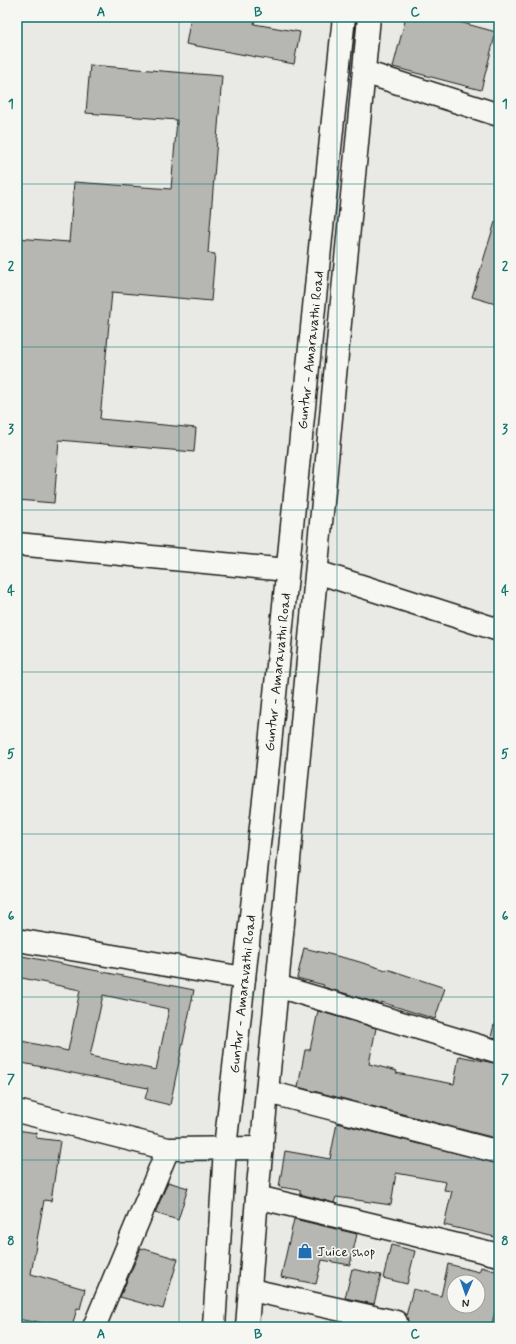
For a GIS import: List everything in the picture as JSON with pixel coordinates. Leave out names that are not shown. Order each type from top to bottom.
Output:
[{"type":"main road","name":"Guntur - Amaravathi Road","points":[[214,1327],[225,1148],[268,764],[344,17]]},
{"type":"main road","name":"Guntur - Amaravathi Road","points":[[247,1327],[257,1197],[369,17]]},
{"type":"main road","points":[[364,72],[499,115]]},
{"type":"main road","points":[[332,129],[359,134]]},
{"type":"main road","points":[[17,544],[287,570]]},
{"type":"main road","points":[[317,572],[499,630]]},
{"type":"main road","points":[[17,940],[244,978]]},
{"type":"main road","points":[[277,986],[499,1052]]},
{"type":"main road","points":[[268,1092],[499,1152]]},
{"type":"main road","points":[[17,1111],[168,1149],[262,1148]]},
{"type":"main road","points":[[94,1327],[168,1149]]},
{"type":"main road","points":[[257,1197],[499,1255]]},
{"type":"main road","points":[[251,1290],[396,1322]]},
{"type":"building","points":[[191,17],[256,17],[254,24],[300,32],[294,64],[186,44]]},
{"type":"building","points":[[406,17],[441,17],[496,32],[481,90],[393,67]]},
{"type":"building","points":[[90,65],[222,76],[208,253],[215,254],[211,301],[112,292],[100,419],[196,428],[194,452],[59,440],[54,503],[17,500],[17,238],[69,242],[74,182],[171,189],[177,120],[86,113]]},
{"type":"building","points":[[495,222],[499,222],[499,305],[472,297]]},
{"type":"building","points":[[304,948],[386,970],[387,969],[445,988],[435,1019],[381,1002],[381,1004],[323,987],[324,985],[297,978]]},
{"type":"building","points":[[17,955],[194,990],[170,1105],[145,1099],[148,1088],[17,1062],[17,1040],[68,1051],[80,990],[17,977]],"holes":[[[103,995],[169,1009],[156,1070],[90,1056]]]},
{"type":"building","points":[[318,1011],[376,1028],[369,1064],[397,1071],[396,1073],[454,1084],[459,1056],[499,1064],[499,1139],[298,1087],[305,1050],[310,1050]]},
{"type":"building","points":[[494,1025],[499,1026],[499,1039],[491,1037]]},
{"type":"building","points":[[337,1123],[499,1164],[499,1238],[444,1225],[452,1191],[444,1190],[446,1182],[396,1173],[391,1205],[336,1197],[334,1203],[300,1194],[300,1190],[279,1187],[285,1151],[330,1159]]},
{"type":"building","points":[[17,1130],[37,1133],[36,1138],[60,1141],[51,1201],[44,1200],[31,1274],[85,1289],[80,1309],[77,1308],[72,1327],[59,1327],[34,1321],[17,1319]]},
{"type":"building","points":[[168,1182],[188,1188],[178,1220],[155,1213]]},
{"type":"building","name":"Juice shop","points":[[294,1219],[357,1234],[350,1265],[322,1260],[316,1284],[281,1277]]},
{"type":"building","points":[[391,1245],[415,1251],[407,1284],[383,1278]]},
{"type":"building","points":[[141,1248],[178,1259],[163,1309],[120,1297]]},
{"type":"building","points":[[448,1264],[479,1272],[481,1267],[499,1272],[499,1309],[496,1308],[491,1327],[424,1327],[408,1323],[406,1316],[413,1289],[441,1296]]},
{"type":"building","points":[[352,1269],[381,1275],[374,1304],[345,1298]]},
{"type":"place","name":"Juice shop","points":[[305,1251]]}]
